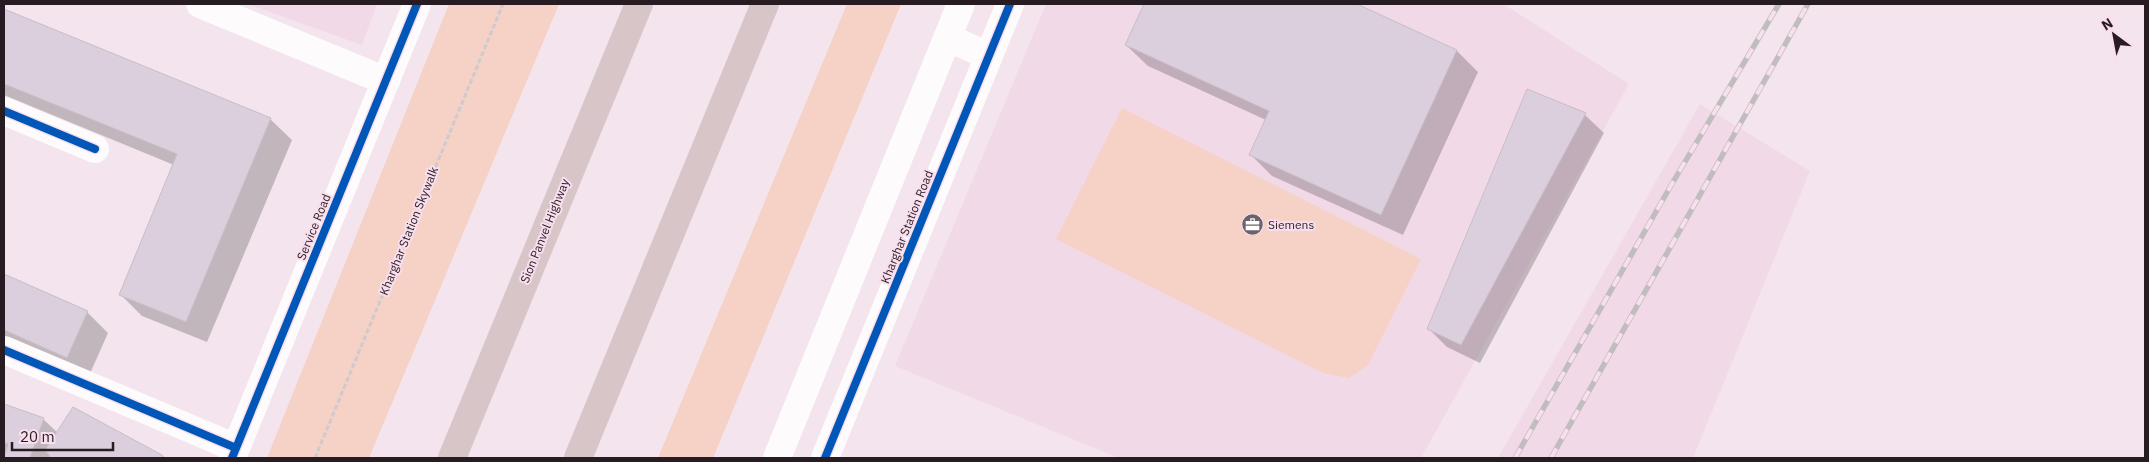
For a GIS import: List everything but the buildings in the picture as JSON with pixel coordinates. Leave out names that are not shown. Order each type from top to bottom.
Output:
[{"type":"highway","name":"Sion Panvel Highway","points":[[452,458],[639,4]]},
{"type":"highway","points":[[578,458],[765,4]]},
{"type":"street","points":[[200,4],[386,81]]},
{"type":"street","name":"Service Road","points":[[234,453],[417,4]]},
{"type":"street","points":[[777,458],[961,4]]},
{"type":"street","name":"Kharghar Station Road","points":[[825,458],[1010,4]]},
{"type":"street","points":[[948,38],[989,56]]},
{"type":"street","points":[[4,111],[95,149]]},
{"type":"street","points":[[4,350],[234,453]]},
{"type":"shaded area","points":[[248,4],[377,4],[362,45]]},
{"type":"shaded area","points":[[449,4],[559,4],[369,458],[267,458]]},
{"type":"shaded area","points":[[847,4],[901,4],[713,458],[658,458]]},
{"type":"shaded area","name":"Siemens","points":[[1046,4],[1503,4],[1629,84],[1421,458],[1119,458],[895,366]]},
{"type":"shaded area","points":[[1700,104],[1810,171],[1693,458],[1498,458]]},
{"type":"shaded area","points":[[1122,108],[1421,259],[1368,365],[1349,378],[1323,373],[1056,239]]},
{"type":"railway","points":[[1515,458],[1673,182],[1779,4]]},
{"type":"railway","points":[[1551,458],[1808,4]]},
{"type":"cycle path","points":[[232,458],[417,4]]},
{"type":"cycle path","points":[[825,458],[1010,4]]},
{"type":"cycle path","points":[[4,111],[95,149]]},
{"type":"cycle path","points":[[4,350],[236,448]]},
{"type":"place","name":"Siemens","points":[[1252,225]]}]
